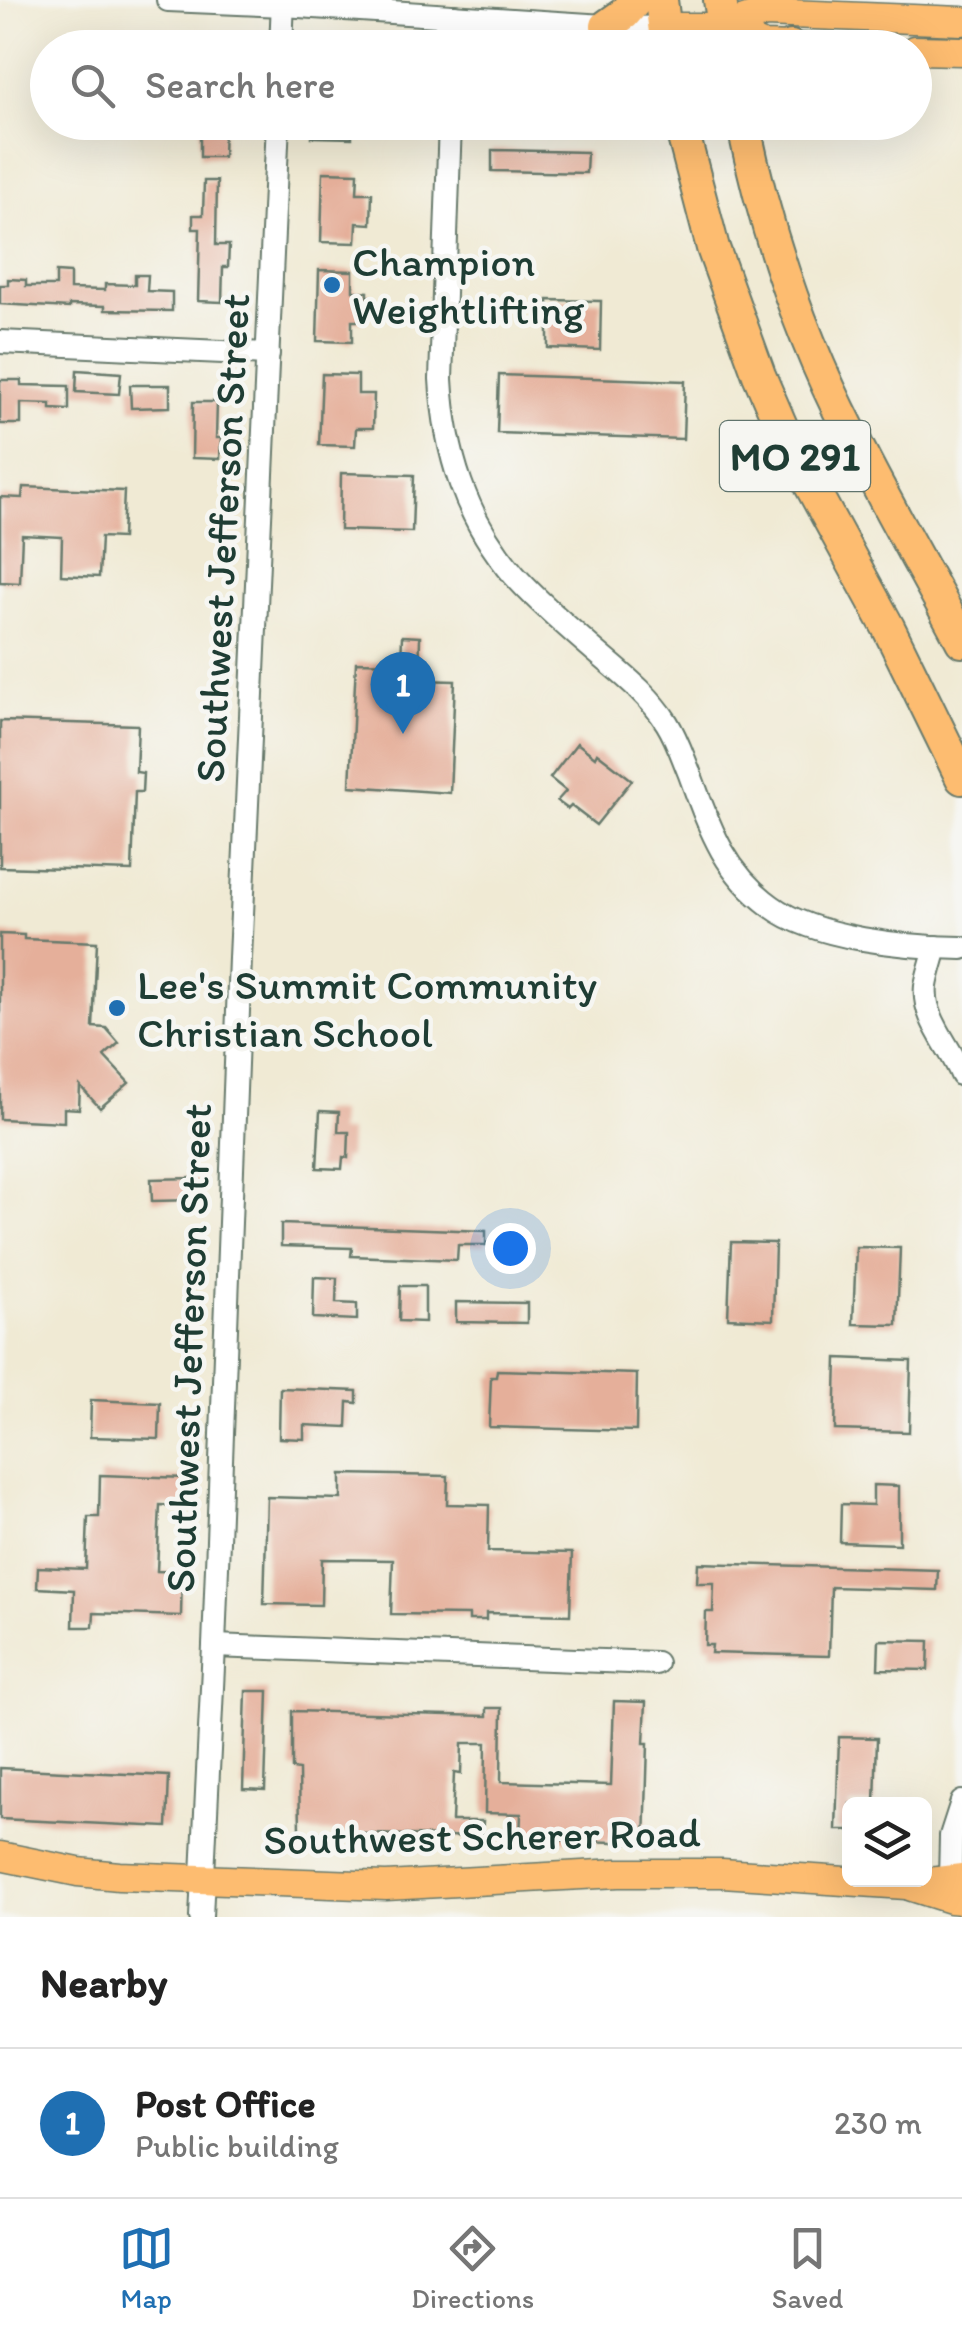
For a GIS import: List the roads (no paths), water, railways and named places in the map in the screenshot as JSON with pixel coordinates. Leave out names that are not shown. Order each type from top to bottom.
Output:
[{"type":"highway","points":[[607,26],[636,0]]},
{"type":"highway","name":"MO 291","points":[[685,140],[714,248],[759,375],[790,446],[888,627],[962,778]]},
{"type":"highway","name":"MO 291","points":[[747,140],[775,251],[804,329],[848,430],[962,641]]},
{"type":"main road","points":[[664,25],[724,25],[765,13],[962,21]]},
{"type":"main road","points":[[932,50],[962,50]]},
{"type":"main road","name":"Southwest Scherer Road","points":[[0,1856],[120,1876],[386,1886],[618,1873],[722,1872],[906,1885],[955,1895]]},
{"type":"street","points":[[168,0],[283,2],[607,26],[664,25]]},
{"type":"street","points":[[282,30],[283,2]]},
{"type":"street","points":[[454,16],[454,30]]},
{"type":"street","name":"Southwest Jefferson Street","points":[[201,1917],[277,140]]},
{"type":"street","points":[[449,140],[443,411],[454,468],[476,520],[513,574],[635,686],[666,721],[722,855],[756,894],[794,921],[818,930],[962,948]]},
{"type":"street","points":[[0,342],[268,354]]},
{"type":"street","points":[[936,947],[926,1001],[962,1074]]},
{"type":"street","points":[[214,1646],[656,1663]]},
{"type":"street","points":[[955,1895],[951,1836],[962,1802]]},
{"type":"place","name":"Champion Weightlifting","points":[[332,285]]},
{"type":"place","name":"Post Office","points":[[403,734]]},
{"type":"place","name":"Lee's Summit Community Christian School","points":[[117,1008]]}]
